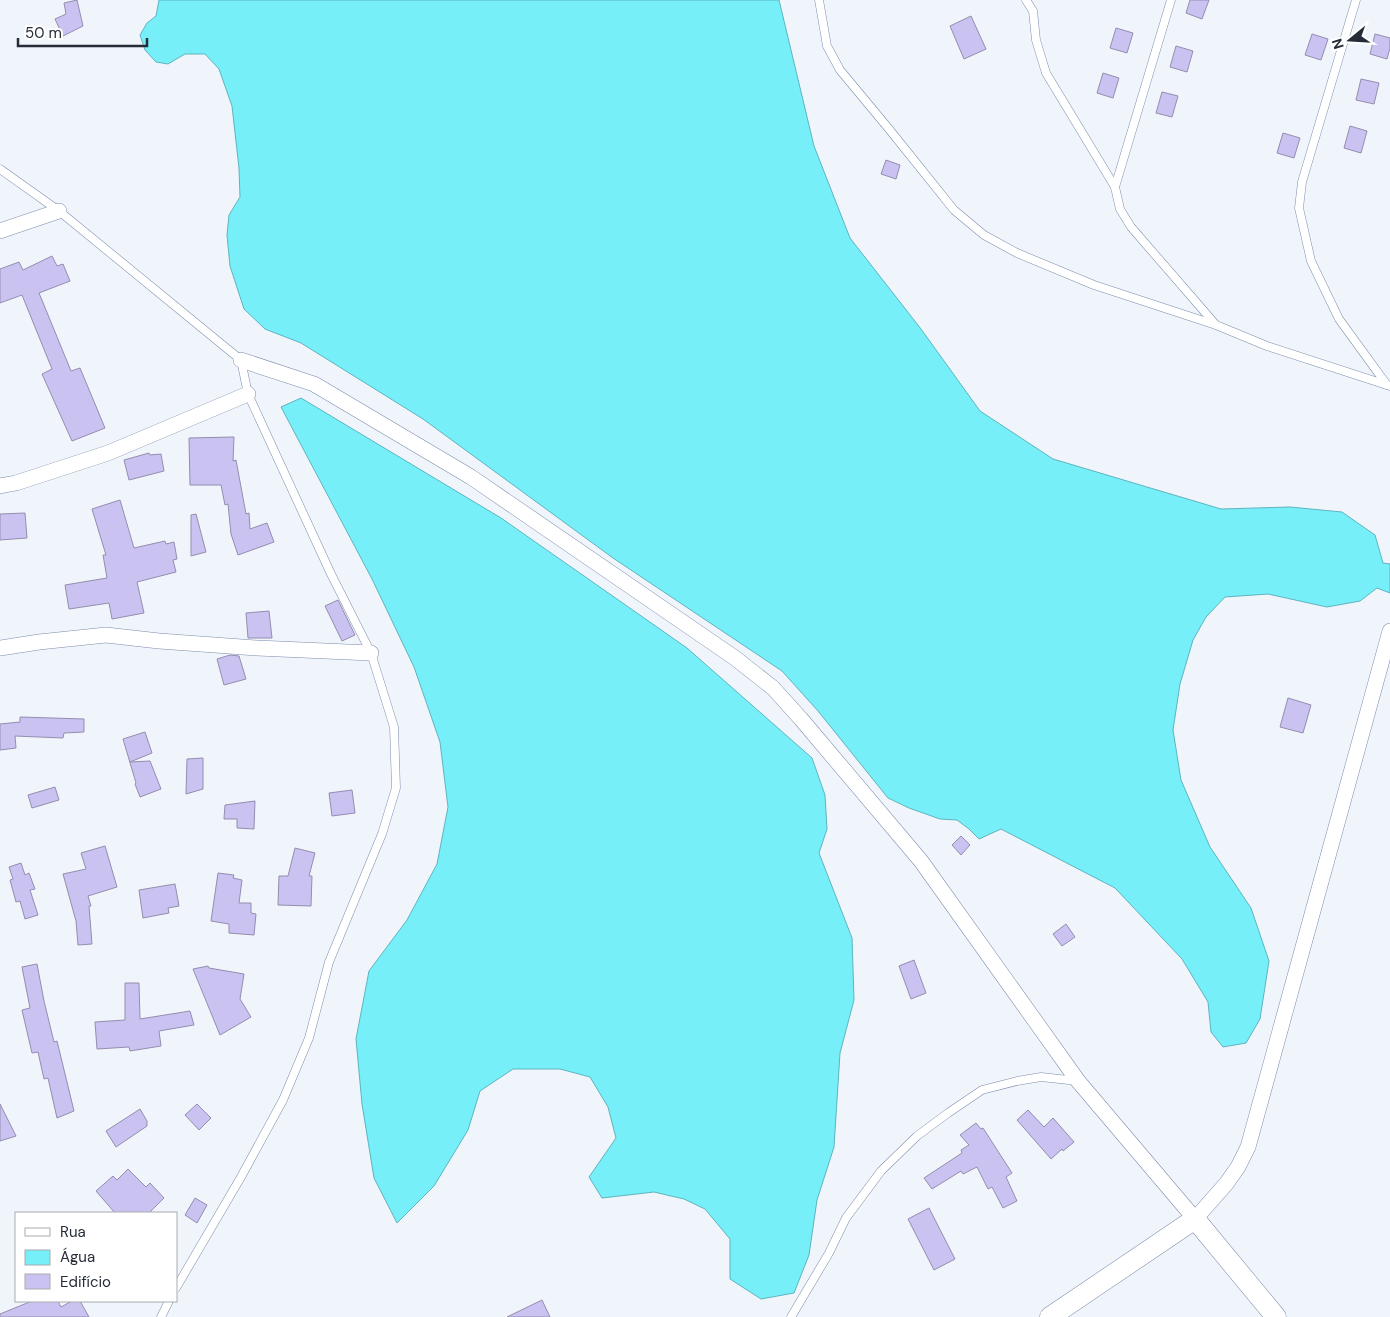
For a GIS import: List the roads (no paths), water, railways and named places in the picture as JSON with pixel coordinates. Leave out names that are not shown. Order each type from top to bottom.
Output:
[{"type":"main road","points":[[1050,1317],[1195,1218],[1276,1317]]},
{"type":"street","points":[[0,231],[59,211]]},
{"type":"street","points":[[241,360],[314,384],[471,477],[735,658],[772,688],[801,719],[921,861],[1078,1081],[1195,1218],[1226,1184],[1248,1147],[1390,631]]},
{"type":"street","points":[[0,486],[16,483],[108,452],[248,394]]},
{"type":"street","points":[[0,648],[106,635],[257,648],[371,653]]},
{"type":"lane","points":[[818,0],[827,46],[840,70],[954,210],[984,235],[1017,253],[1094,285],[1216,325],[1267,346],[1388,386]]},
{"type":"lane","points":[[1026,0],[1033,11],[1036,40],[1046,73],[1115,187],[1120,209],[1131,227],[1216,325]]},
{"type":"lane","points":[[1115,187],[1171,0]]},
{"type":"lane","points":[[1356,0],[1302,182],[1299,208],[1312,261],[1323,288],[1339,319],[1388,386]]},
{"type":"lane","points":[[0,169],[59,211],[241,360],[248,394],[371,653],[394,727],[396,788],[382,834],[328,962],[309,1038],[283,1100],[241,1177],[178,1285]]},
{"type":"lane","points":[[791,1317],[829,1253],[846,1218],[881,1171],[917,1136],[948,1112],[982,1090],[1041,1077],[1078,1081]]},
{"type":"lane","points":[[161,1317],[168,1302]]},
{"type":"water","points":[[159,0],[779,0],[814,146],[850,238],[921,329],[980,411],[1053,459],[1221,509],[1290,507],[1342,512],[1375,535],[1383,563],[1390,564],[1390,593],[1377,588],[1360,601],[1327,607],[1268,594],[1225,597],[1206,617],[1193,640],[1180,684],[1173,730],[1181,780],[1210,847],[1251,908],[1269,961],[1260,1019],[1246,1043],[1223,1047],[1211,1032],[1208,1002],[1182,959],[1115,888],[1001,829],[979,839],[957,820],[940,819],[888,798],[818,711],[782,671],[613,558],[423,419],[301,343],[265,329],[244,309],[230,266],[227,235],[229,215],[240,197],[239,168],[232,106],[219,69],[205,54],[185,54],[168,64],[156,62],[145,50],[140,35],[147,23],[156,16]]},
{"type":"water","points":[[301,398],[501,518],[687,648],[812,758],[825,795],[827,829],[819,853],[852,938],[854,1000],[840,1053],[834,1147],[817,1200],[809,1255],[794,1293],[761,1299],[730,1279],[730,1239],[705,1209],[684,1199],[654,1192],[602,1198],[589,1177],[616,1138],[608,1107],[590,1077],[560,1069],[513,1069],[480,1091],[468,1130],[434,1186],[397,1223],[374,1178],[362,1104],[356,1039],[369,971],[407,920],[437,864],[448,807],[440,742],[414,667],[372,579],[281,407]]}]
